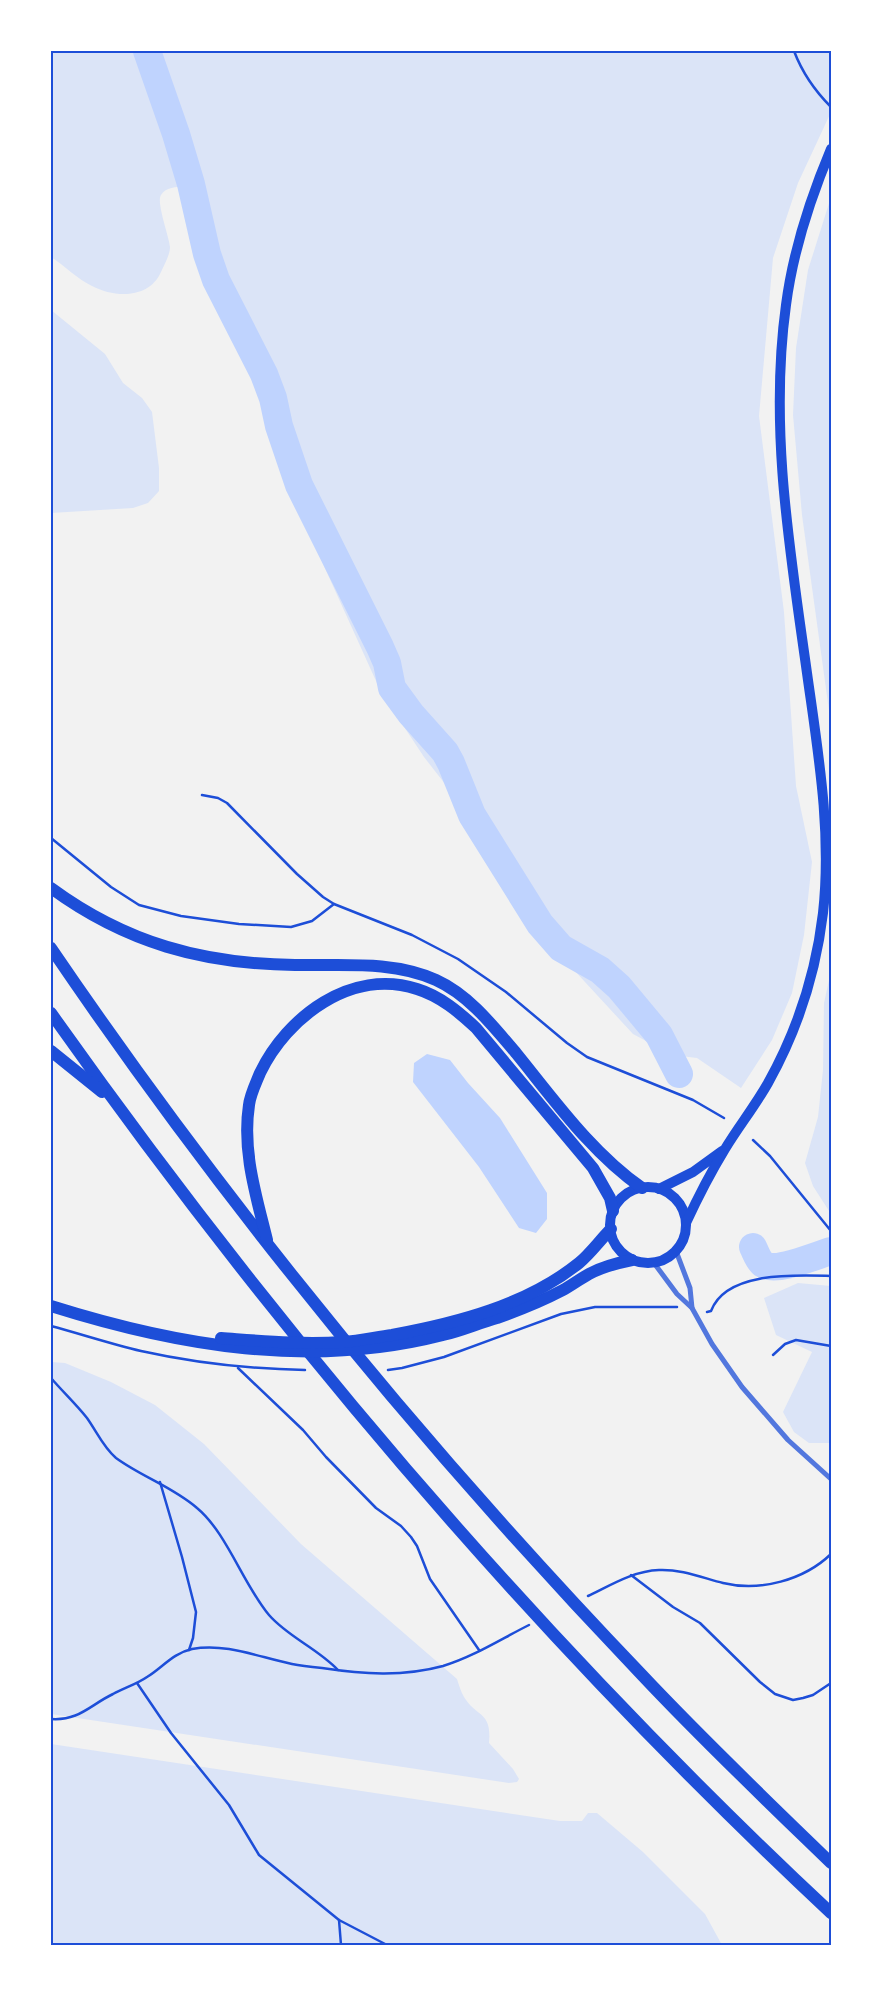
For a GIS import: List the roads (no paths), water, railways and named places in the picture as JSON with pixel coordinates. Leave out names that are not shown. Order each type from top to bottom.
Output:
[{"type":"highway","points":[[51,888],[107,924],[151,943],[179,951],[238,963],[380,967],[419,973],[438,981],[455,990],[486,1018],[604,1158],[642,1188]]},
{"type":"highway","points":[[51,948],[152,1090],[268,1244],[385,1388],[484,1503],[587,1618],[708,1743],[831,1863]]},
{"type":"highway","points":[[268,1244],[251,1176],[247,1148],[246,1129],[249,1103],[257,1080],[268,1057],[280,1040],[310,1012],[341,993],[377,984],[415,988],[429,993],[446,1002],[471,1024],[501,1056],[593,1168],[610,1198],[613,1211]]},
{"type":"highway","points":[[51,1014],[115,1103],[262,1296],[336,1387],[454,1526],[559,1641],[732,1818],[831,1913]]},
{"type":"highway","points":[[51,1051],[115,1103]]},
{"type":"highway","points":[[51,1298],[120,1319],[217,1338],[262,1341],[344,1342],[441,1324],[487,1311],[525,1297],[550,1283],[580,1262],[610,1229]]},
{"type":"highway","points":[[51,1306],[181,1340],[261,1351],[332,1352],[389,1346],[443,1336],[526,1308],[565,1289],[589,1274],[605,1267],[632,1260]]},
{"type":"main road","points":[[686,1223],[684,1212],[678,1201],[669,1193],[659,1189],[642,1188],[624,1196],[613,1211],[610,1229],[617,1247],[632,1260],[646,1263],[662,1261],[676,1251],[682,1243],[686,1223],[695,1204],[726,1147],[767,1084],[786,1048],[810,978],[822,916],[826,875],[823,796],[788,528],[782,472],[780,404],[786,306],[795,257],[810,204],[831,149]]},
{"type":"main road","points":[[659,1189],[693,1172],[726,1147]]},
{"type":"street","points":[[676,1251],[690,1288],[692,1308]]},
{"type":"street","points":[[654,1263],[678,1294],[692,1308],[712,1344],[747,1393],[788,1440],[831,1478]]},
{"type":"water","points":[[427,1054],[450,1060],[500,1118],[547,1193],[547,1219],[536,1233],[519,1228],[479,1167],[413,1082],[414,1063]]},
{"type":"waterway","points":[[147,51],[176,134],[191,184],[207,254],[216,280],[264,374],[299,485],[380,647],[387,663],[392,688],[411,714],[445,752],[472,815],[540,924],[561,948],[600,970],[619,987],[659,1035],[679,1074]]},
{"type":"waterway","points":[[753,1247],[761,1262],[769,1266],[787,1265],[831,1251]]}]
